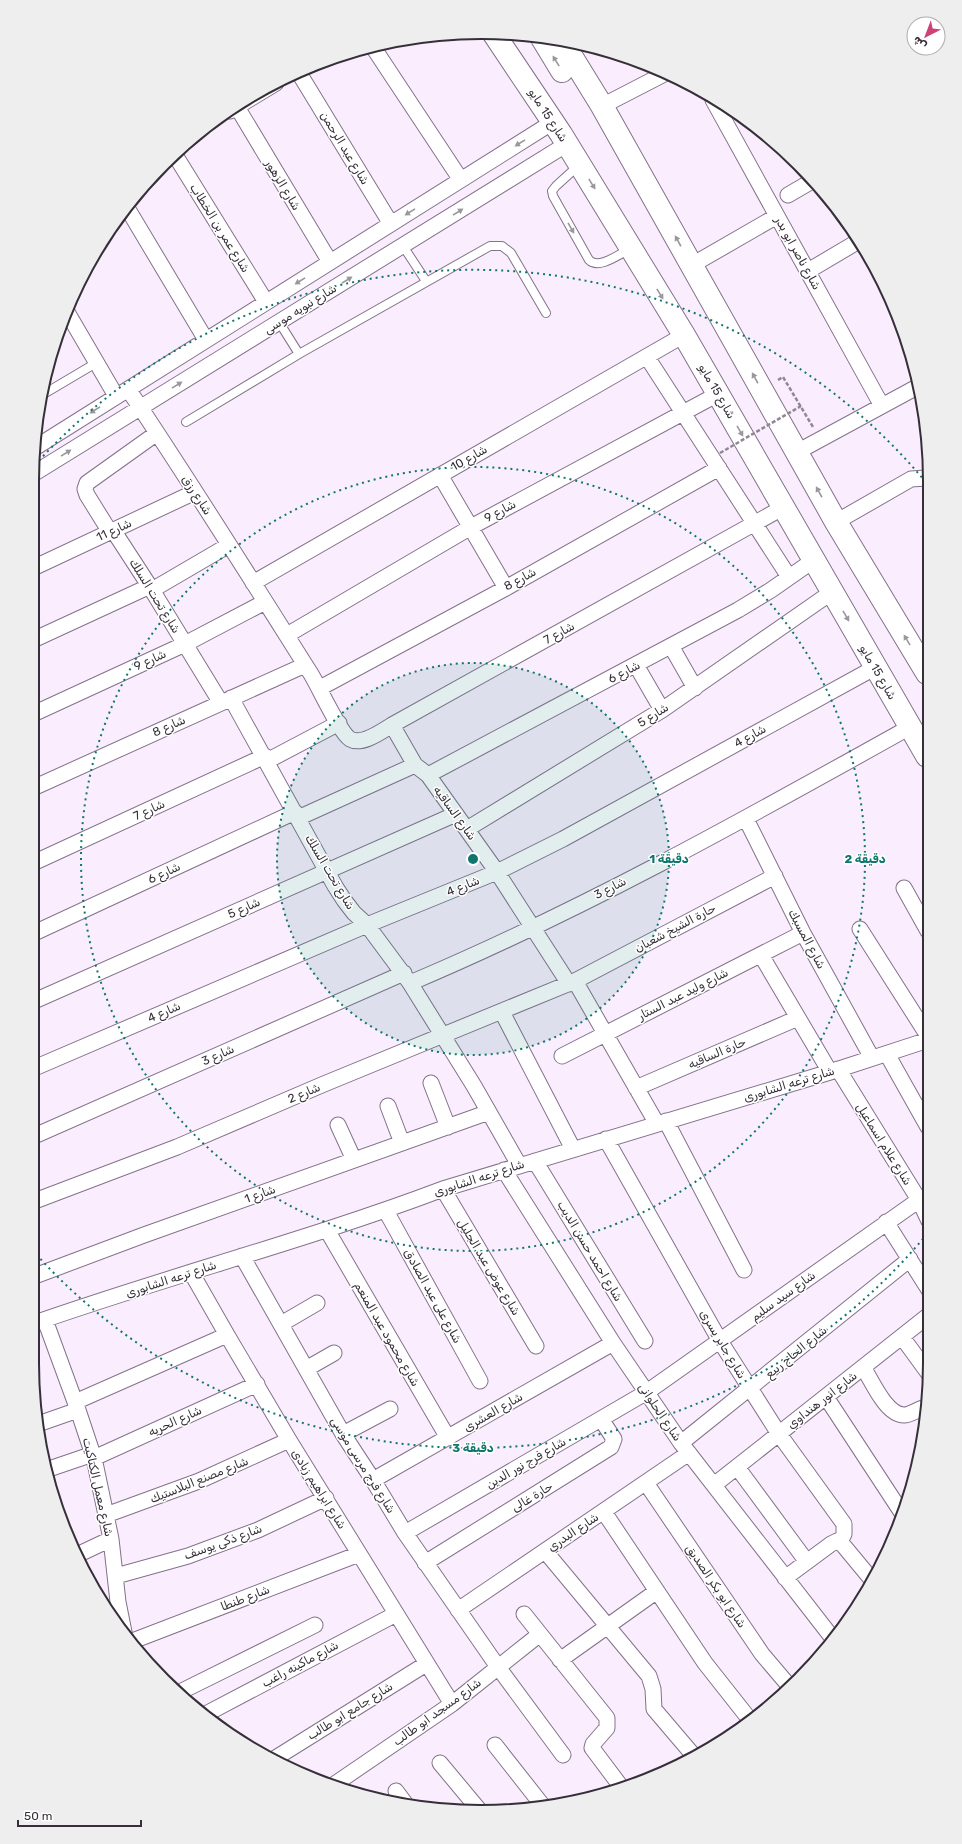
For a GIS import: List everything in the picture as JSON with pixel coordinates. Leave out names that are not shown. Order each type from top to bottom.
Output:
[{"type":"main road","name":"شارع 15 مايو","points":[[498,40],[580,164],[684,335],[923,749]]},
{"type":"main road","points":[[515,40],[559,110],[562,122],[560,133]]},
{"type":"main road","points":[[546,44],[578,93],[591,104],[602,106]]},
{"type":"main road","points":[[566,47],[602,106],[836,522],[923,662]]},
{"type":"street","points":[[376,52],[461,180]]},
{"type":"street","points":[[602,106],[658,77]]},
{"type":"street","name":"شارع عبد الرحمن","points":[[301,78],[391,224]]},
{"type":"street","name":"شارع ناصر ابو بدر","points":[[717,107],[882,406]]},
{"type":"street","name":"شارع الزهور","points":[[236,112],[330,262]]},
{"type":"street","name":"شارع نبويه موسى","points":[[41,444],[461,180],[560,133]]},
{"type":"street","name":"شارع نبويه موسى","points":[[39,470],[403,246],[560,133]]},
{"type":"street","name":"شارع عمر بن الخطاب","points":[[177,160],[266,302]]},
{"type":"street","points":[[788,195],[807,184]]},
{"type":"street","points":[[130,212],[206,340]]},
{"type":"street","points":[[692,265],[777,216]]},
{"type":"street","points":[[808,272],[854,244]]},
{"type":"street","name":"شارع رزق","points":[[70,318],[96,363],[122,393],[140,408],[305,665]]},
{"type":"street","name":"شارع 10","points":[[253,583],[440,474],[684,335]]},
{"type":"street","points":[[648,356],[789,577]]},
{"type":"street","points":[[797,452],[913,389]]},
{"type":"street","name":"شارع 9","points":[[286,635],[471,527],[718,394]]},
{"type":"street","name":"شارع تحت السلك","points":[[157,434],[87,483],[85,489],[87,495],[151,588],[185,644],[266,758],[344,900],[354,913],[367,925],[407,978],[444,1036],[489,1112]]},
{"type":"street","name":"شارع 8","points":[[320,688],[506,588],[719,468]]},
{"type":"street","points":[[440,474],[506,588]]},
{"type":"street","points":[[836,522],[911,479],[923,478]]},
{"type":"street","name":"شارع 11","points":[[39,565],[195,492]]},
{"type":"street","name":"شارع 7","points":[[305,665],[320,688],[343,731],[350,739],[359,741],[392,725],[784,508]]},
{"type":"street","points":[[39,637],[151,588],[229,545]]},
{"type":"street","name":"شارع 6","points":[[428,775],[738,610],[814,560]]},
{"type":"street","name":"شارع 5","points":[[466,829],[662,710],[832,592]]},
{"type":"street","name":"شارع 9","points":[[39,711],[185,644],[265,602]]},
{"type":"street","points":[[671,646],[695,688]]},
{"type":"street","name":"شارع 8","points":[[39,785],[305,665]]},
{"type":"street","points":[[636,665],[662,710]]},
{"type":"street","name":"شارع 4","points":[[39,1066],[367,925],[497,872],[563,839],[876,667]]},
{"type":"street","name":"شارع 7","points":[[39,860],[266,758],[338,723]]},
{"type":"street","name":"شارع الساقيه","points":[[392,725],[415,765],[428,775],[497,872],[533,928],[572,982],[605,1034],[636,1088],[662,1123],[744,1270]]},
{"type":"street","name":"شارع 3","points":[[39,1134],[407,978],[474,956],[533,928],[746,818],[910,727]]},
{"type":"street","name":"شارع 6","points":[[39,931],[297,815],[415,765]]},
{"type":"street","name":"شارع 5","points":[[39,999],[456,814]]},
{"type":"street","name":"شارع المسبك","points":[[746,818],[803,933],[879,1056],[923,1120]]},
{"type":"street","name":"حارة الشيخ شعبان","points":[[572,982],[775,876]]},
{"type":"street","points":[[904,888],[923,922]]},
{"type":"street","points":[[860,929],[923,1028]]},
{"type":"street","name":"شارع وليد عبد الستار","points":[[562,1056],[803,933]]},
{"type":"street","name":"شارع علام اسماعيل","points":[[761,954],[798,1018],[919,1200],[923,1209]]},
{"type":"street","name":"شارع 2","points":[[39,1199],[177,1148],[572,982]]},
{"type":"street","points":[[502,1012],[573,1149]]},
{"type":"street","name":"حارة الساقيه","points":[[636,1088],[798,1018]]},
{"type":"street","name":"شارع ترعه الشابورى","points":[[39,1322],[386,1211],[443,1189],[923,1042]]},
{"type":"street","points":[[431,1083],[448,1127]]},
{"type":"street","points":[[388,1106],[402,1143]]},
{"type":"street","name":"شارع 1","points":[[39,1274],[144,1235],[489,1112]]},
{"type":"street","name":"شارع الحلوانى","points":[[489,1112],[511,1168],[613,1343],[685,1448],[830,1635]]},
{"type":"street","points":[[338,1125],[354,1160]]},
{"type":"street","name":"شارع جابر يسرى","points":[[606,1139],[720,1341],[779,1434],[844,1524],[844,1534],[840,1542]]},
{"type":"street","name":"شارع احمد حسن الديب","points":[[535,1161],[644,1341]]},
{"type":"street","name":"شارع عوض عبد الجليل","points":[[443,1189],[536,1346]]},
{"type":"street","name":"شارع سيد سليم","points":[[647,1392],[919,1200]]},
{"type":"street","name":"شارع على عبد الصادق","points":[[386,1211],[480,1381]]},
{"type":"street","points":[[886,1222],[923,1280]]},
{"type":"street","name":"شارع محمود عبد المنعم","points":[[327,1230],[448,1438]]},
{"type":"street","name":"شارع فرج مرسى موسي","points":[[242,1256],[343,1434],[405,1533],[498,1667],[563,1755]]},
{"type":"street","name":"شارع الحاج ربيع","points":[[685,1448],[750,1388],[910,1259]]},
{"type":"street","name":"شارع ابراهيم زبادى","points":[[191,1272],[289,1440],[452,1704]]},
{"type":"street","points":[[280,1324],[317,1303]]},
{"type":"street","name":"شارع انور هنداوي","points":[[714,1485],[923,1320]]},
{"type":"street","name":"شارع معمل الكتاكيت","points":[[39,1324],[77,1406],[93,1456],[106,1515],[116,1576],[112,1605]]},
{"type":"street","points":[[43,1422],[227,1336]]},
{"type":"street","points":[[902,1337],[923,1366]]},
{"type":"street","name":"شارع العشرى","points":[[373,1480],[613,1343]]},
{"type":"street","points":[[306,1369],[334,1353]]},
{"type":"street","points":[[863,1368],[887,1406],[896,1414],[906,1415],[920,1410]]},
{"type":"street","name":"شارع الحريه","points":[[52,1468],[93,1456],[257,1384]]},
{"type":"street","name":"شارع فرج نور الدين","points":[[405,1533],[647,1392]]},
{"type":"street","points":[[826,1397],[899,1508]]},
{"type":"street","points":[[343,1434],[390,1409]]},
{"type":"street","name":"حارة غالى","points":[[425,1563],[611,1447],[614,1439],[601,1419]]},
{"type":"street","name":"شارع مصنع البلاستيك","points":[[106,1515],[200,1481],[289,1440]]},
{"type":"street","name":"شارع البدري","points":[[458,1610],[646,1483],[685,1448]]},
{"type":"street","points":[[736,1467],[808,1562]]},
{"type":"street","name":"شارع ابو بكر الصديق","points":[[646,1483],[762,1654],[786,1683]]},
{"type":"street","name":"شارع ذكى يوسف","points":[[116,1576],[188,1556],[237,1538],[258,1530],[326,1498]]},
{"type":"street","points":[[604,1512],[705,1663],[747,1716]]},
{"type":"street","points":[[82,1552],[110,1539]]},
{"type":"street","points":[[785,1578],[831,1544],[840,1542],[868,1576]]},
{"type":"street","points":[[545,1551],[649,1676],[653,1688],[654,1709],[690,1752]]},
{"type":"street","name":"شارع طنطا","points":[[136,1640],[360,1554]]},
{"type":"street","points":[[560,1660],[657,1590]]},
{"type":"street","name":"شارع ماكينه راغب","points":[[210,1712],[396,1614]]},
{"type":"street","points":[[524,1614],[607,1718],[607,1728],[593,1744],[592,1748],[618,1783]]},
{"type":"street","points":[[184,1690],[315,1625]]},
{"type":"street","name":"شارع مسجد ابو طالب","points":[[338,1782],[452,1704],[540,1634]]},
{"type":"street","name":"شارع جامع ابو طالب","points":[[279,1756],[426,1664]]},
{"type":"street","points":[[496,1745],[539,1801]]},
{"type":"street","points":[[440,1763],[475,1805]]},
{"type":"lane","points":[[580,164],[552,192],[552,196],[589,260],[592,263],[599,264],[631,248]]},
{"type":"lane","points":[[403,246],[426,282]]},
{"type":"lane","points":[[186,422],[299,354],[485,247],[502,246],[511,253],[546,313]]},
{"type":"lane","points":[[279,322],[299,354]]},
{"type":"lane","points":[[48,392],[96,363]]},
{"type":"path","points":[[783,377],[810,421]]},
{"type":"path","points":[[720,453],[801,406]]}]
